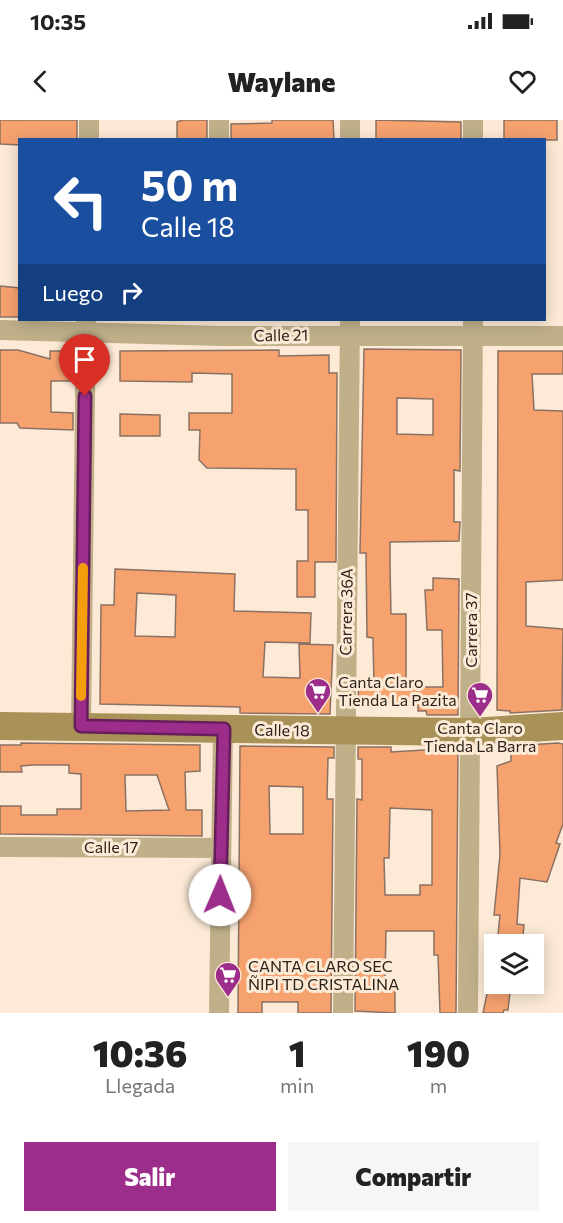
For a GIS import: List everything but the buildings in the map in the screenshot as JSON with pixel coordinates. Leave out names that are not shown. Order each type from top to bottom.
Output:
[{"type":"street","points":[[88,138],[89,120]]},
{"type":"street","points":[[219,120],[219,138]]},
{"type":"street","points":[[350,120],[350,138]]},
{"type":"street","points":[[473,120],[473,138]]},
{"type":"street","points":[[81,726],[86,326]]},
{"type":"street","name":"Calle 21","points":[[0,330],[86,326],[473,328],[563,336]]},
{"type":"street","name":"Carrera 36A","points":[[344,1013],[350,327]]},
{"type":"street","name":"Carrera 37","points":[[468,1013],[473,328]]},
{"type":"street","name":"Calle 18","points":[[0,726],[470,732],[563,726]]},
{"type":"street","points":[[219,1013],[224,729]]},
{"type":"street","name":"Calle 17","points":[[0,847],[221,848]]},
{"type":"slow traffic","points":[[81,696],[83,568]]},
{"type":"place","name":"Canta Claro Tienda La Pazita","points":[[318,714]]},
{"type":"place","name":"Canta Claro Tienda La Barra","points":[[480,718]]},
{"type":"place","name":"CANTA CLARO SEC ÑIPI TD CRISTALINA","points":[[228,998]]},
{"type":"route","points":[[85,396],[81,726],[224,729],[220,895]]}]
